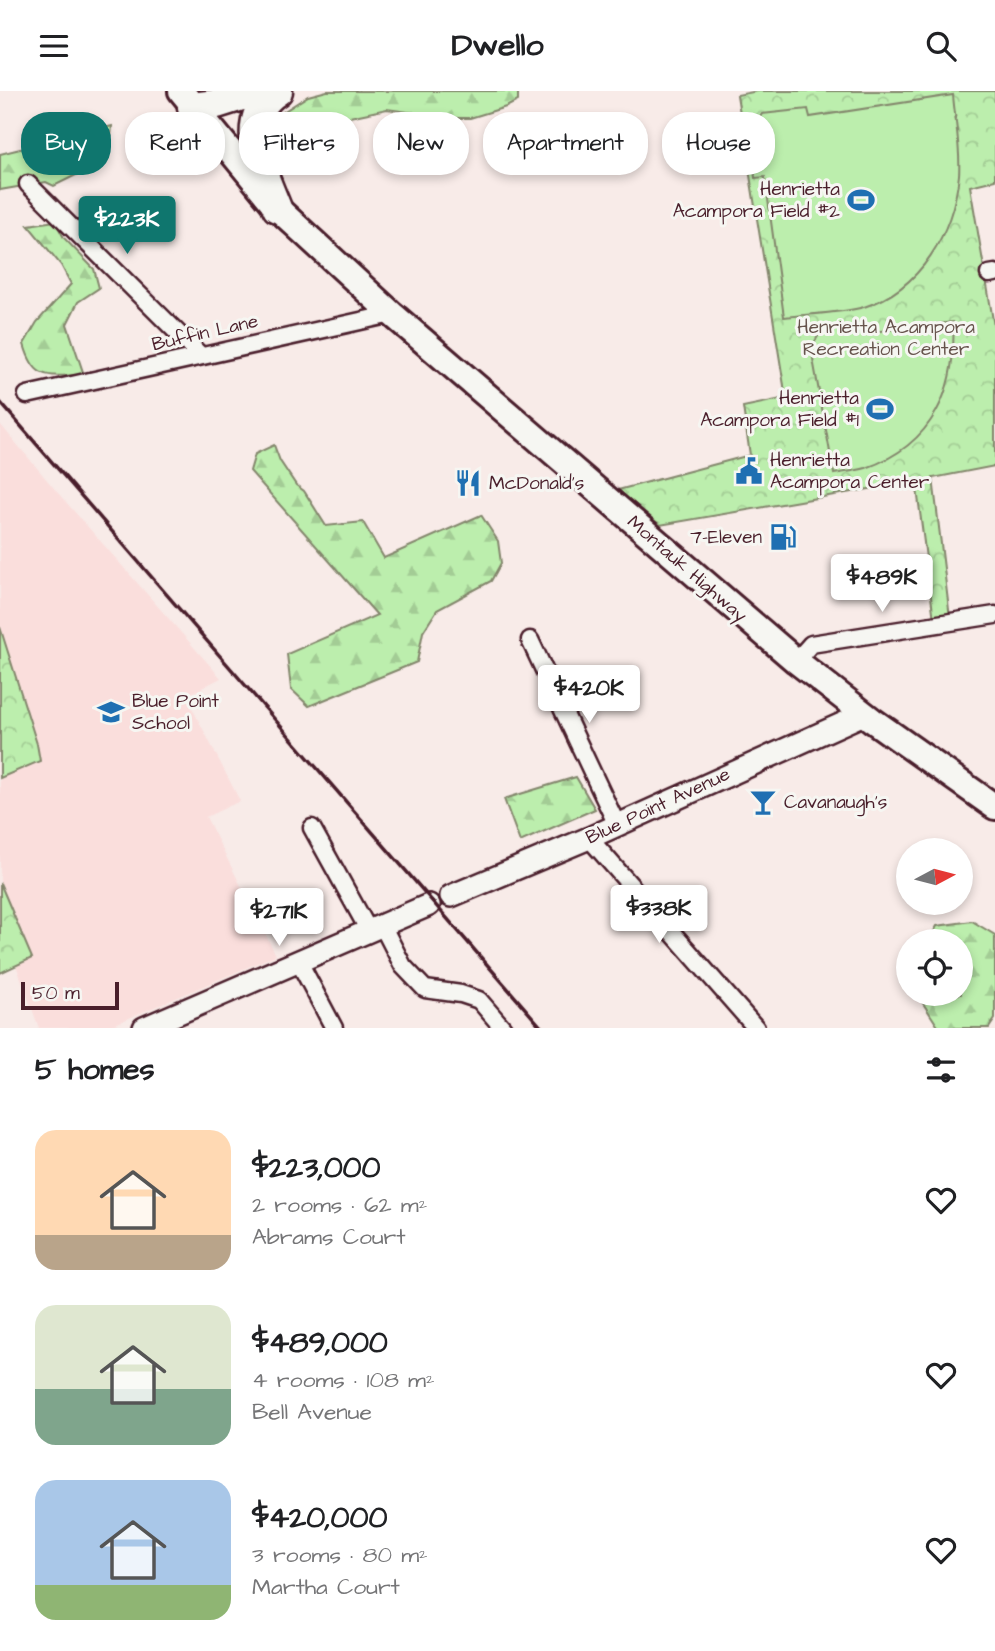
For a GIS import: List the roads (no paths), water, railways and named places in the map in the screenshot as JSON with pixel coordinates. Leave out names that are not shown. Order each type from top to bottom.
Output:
[{"type":"highway","points":[[191,96],[217,104],[258,91]]},
{"type":"highway","points":[[277,208],[258,157],[254,125],[259,113],[278,91]]},
{"type":"main road","points":[[191,96],[277,208]]},
{"type":"main road","name":"Montauk Highway","points":[[277,208],[392,314],[796,661],[995,807]]},
{"type":"street","points":[[28,184],[201,355]]},
{"type":"street","name":"Buffin Lane","points":[[27,395],[392,314]]},
{"type":"street","points":[[796,661],[811,644],[995,615]]},
{"type":"street","points":[[530,640],[617,825]]},
{"type":"street","name":"Blue Point Avenue","points":[[451,896],[589,838],[864,713]]},
{"type":"street","points":[[312,828],[375,928],[403,966],[425,989],[461,994],[479,1000],[503,1028]]},
{"type":"street","points":[[589,838],[756,1028]]},
{"type":"street","points":[[144,1028],[429,905]]},
{"type":"street","points":[[299,963],[334,1028]]},
{"type":"railway","points":[[0,402],[542,1028]]},
{"type":"place","name":"Henrietta Acampora Field #2","points":[[861,200]]},
{"type":"place","name":"Henrietta Acampora Field #1","points":[[880,409]]},
{"type":"place","name":"Henrietta Acampora Center","points":[[749,471]]},
{"type":"place","name":"McDonald's","points":[[468,483]]},
{"type":"place","name":"7-Eleven","points":[[783,537]]},
{"type":"place","name":"Blue Point School","points":[[111,712]]},
{"type":"place","name":"Cavanaugh's","points":[[763,802]]},
{"type":"park label","name":"Henrietta Acampora Recreation Center","points":[[886,338]]}]
